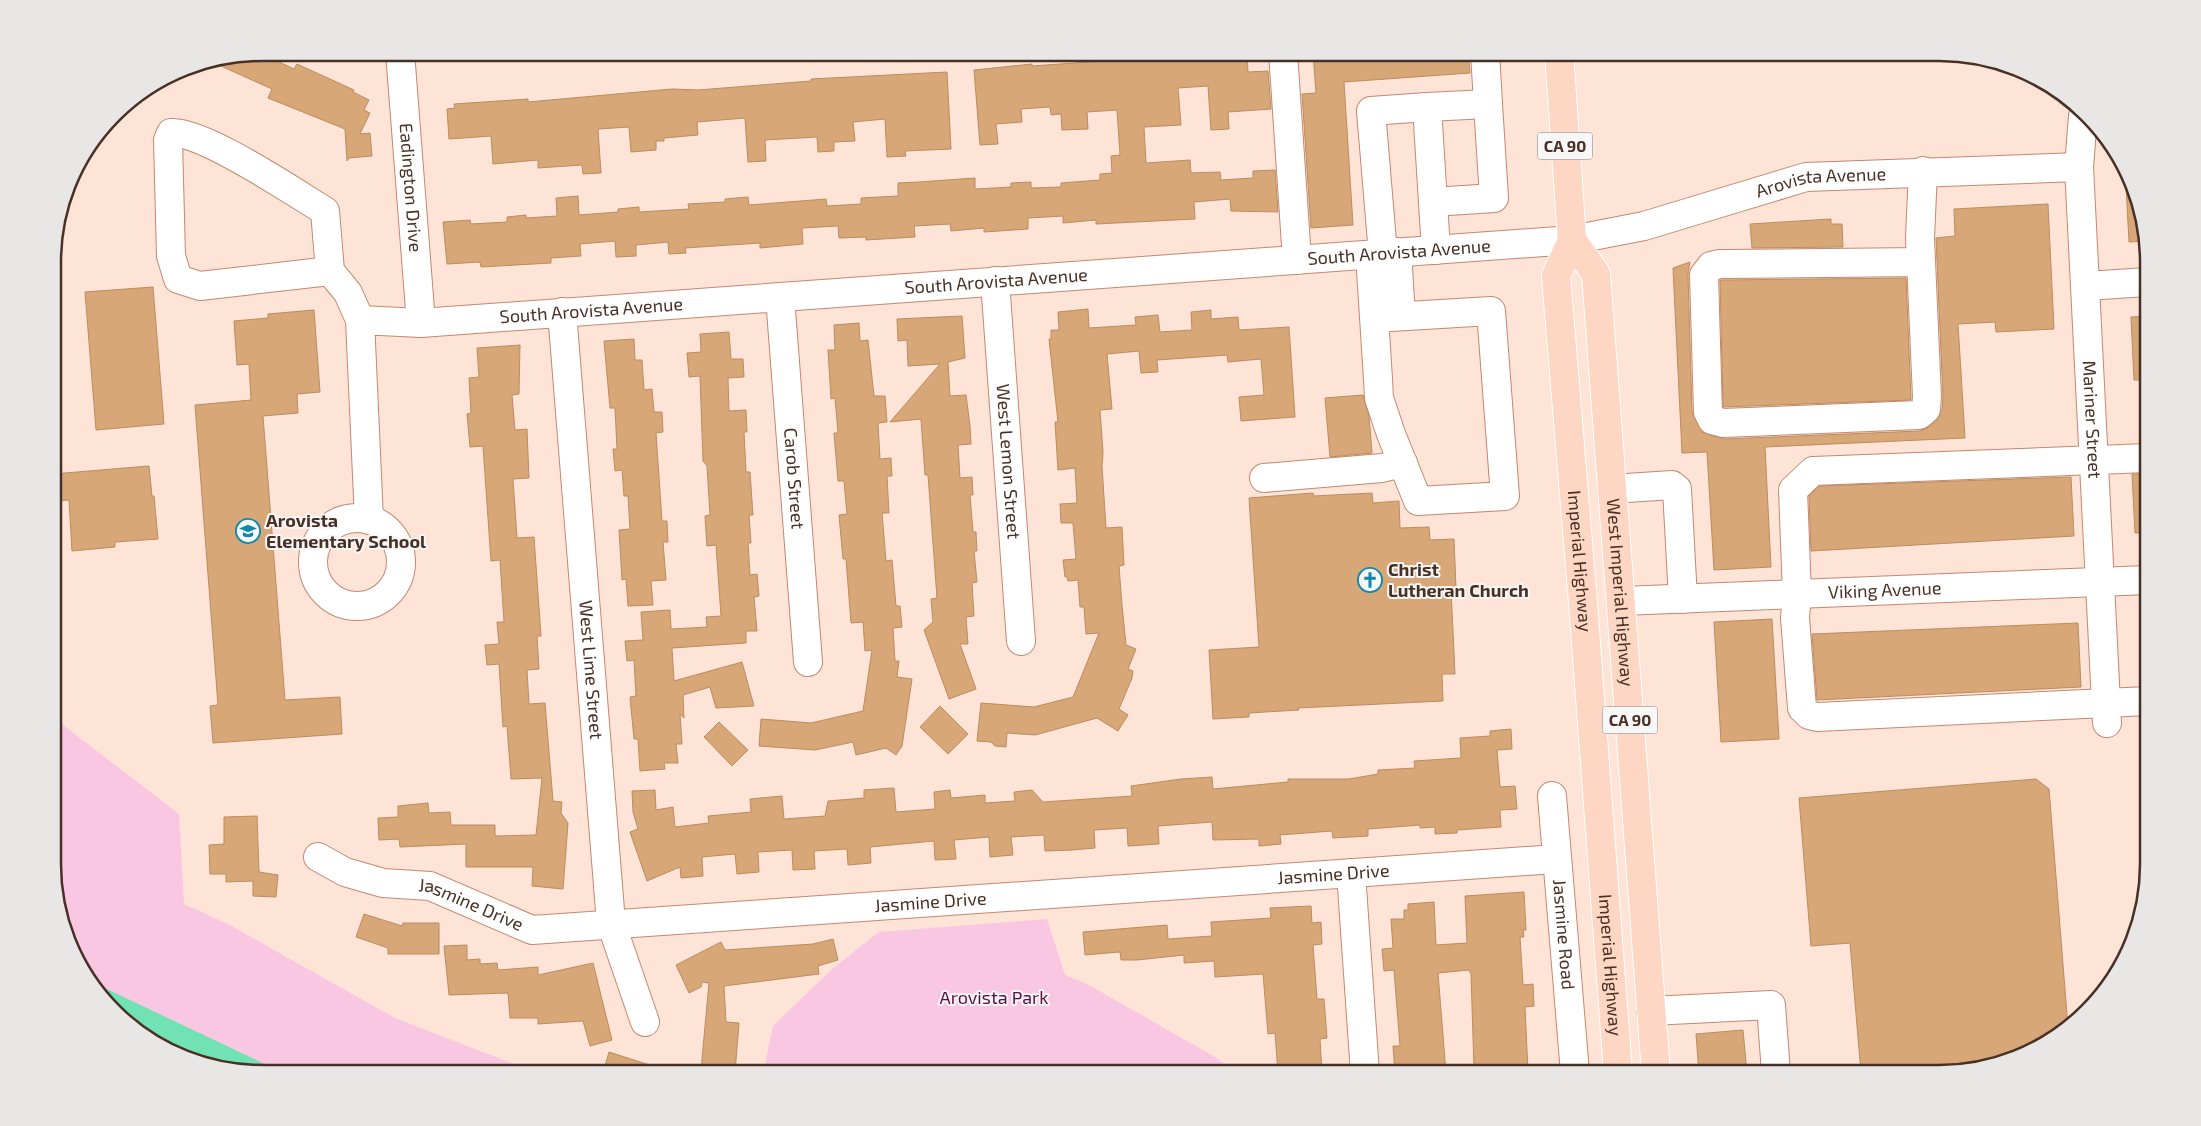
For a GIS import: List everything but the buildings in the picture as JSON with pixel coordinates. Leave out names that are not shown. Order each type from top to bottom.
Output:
[{"type":"main road","name":"Imperial Highway","points":[[1560,61],[1572,240],[1556,276],[1583,603],[1617,1065]]},
{"type":"main road","name":"West Imperial Highway","points":[[1572,240],[1596,274],[1655,1065]]},
{"type":"main road","points":[[1583,603],[1621,601]]},
{"type":"street","name":"Eadington Drive","points":[[401,61],[421,322]]},
{"type":"street","points":[[1285,61],[1297,260]]},
{"type":"street","points":[[1432,202],[1494,198],[1486,61]]},
{"type":"street","points":[[1401,316],[1383,253],[1371,111],[1488,104]]},
{"type":"street","points":[[1427,107],[1436,250]]},
{"type":"street","name":"Mariner Street","points":[[2082,121],[2079,166],[2106,712]]},
{"type":"street","points":[[330,271],[200,286],[178,279],[171,256],[168,140],[172,132],[182,132],[216,147],[325,211],[330,271],[348,294],[360,320],[369,520]]},
{"type":"street","name":"Arovista Avenue","points":[[1572,240],[1644,226],[1806,177],[2079,166]]},
{"type":"street","points":[[1921,262],[1711,266],[1704,275],[1708,412],[1712,420],[1723,423],[1919,415],[1926,409],[1921,262],[1922,171]]},
{"type":"street","name":"South Arovista Avenue","points":[[360,320],[421,322],[1572,240]]},
{"type":"street","points":[[1374,318],[1491,311],[1505,496],[1418,501],[1379,398],[1374,318],[1383,253]]},
{"type":"street","name":"West Lemon Street","points":[[995,281],[1021,641]]},
{"type":"street","points":[[2086,286],[2140,282]]},
{"type":"street","name":"Carob Street","points":[[780,297],[808,662]]},
{"type":"street","name":"West Lime Street","points":[[562,312],[611,923],[645,1022]]},
{"type":"street","points":[[2140,458],[1813,471],[1793,490],[1797,594],[1795,618],[1802,708],[1809,715],[1817,717],[1945,712],[2106,712],[2140,703]]},
{"type":"street","points":[[1264,478],[1382,468],[1403,463]]},
{"type":"street","points":[[1612,489],[1672,485],[1677,489],[1683,599]]},
{"type":"street","name":"Viking Avenue","points":[[1621,601],[2140,580]]},
{"type":"street","name":"Jasmine Road","points":[[1552,796],[1574,1065]]},
{"type":"street","name":"Jasmine Drive","points":[[318,857],[345,872],[383,883],[430,886],[532,930],[611,923],[1556,859]]},
{"type":"street","points":[[1350,873],[1364,1065]]},
{"type":"street","points":[[1651,1010],[1771,1005],[1775,1065]]},
{"type":"green space","points":[[61,723],[179,814],[184,904],[228,924],[395,1018],[516,1065],[262,1065],[236,1063],[210,1058],[173,1044],[150,1031],[130,1015],[95,976],[82,953],[68,916],[61,864]]},
{"type":"green space","name":"Arovista Park","points":[[1047,919],[1065,975],[1089,985],[1226,1065],[765,1065],[773,1026],[832,969],[879,932]]},
{"type":"shaded area","points":[[105,988],[267,1065],[223,1061],[197,1054],[173,1044],[150,1031],[130,1015]]},
{"type":"place","name":"Arovista Elementary School","points":[[248,531]]},
{"type":"place","name":"Christ Lutheran Church","points":[[1370,580]]}]
